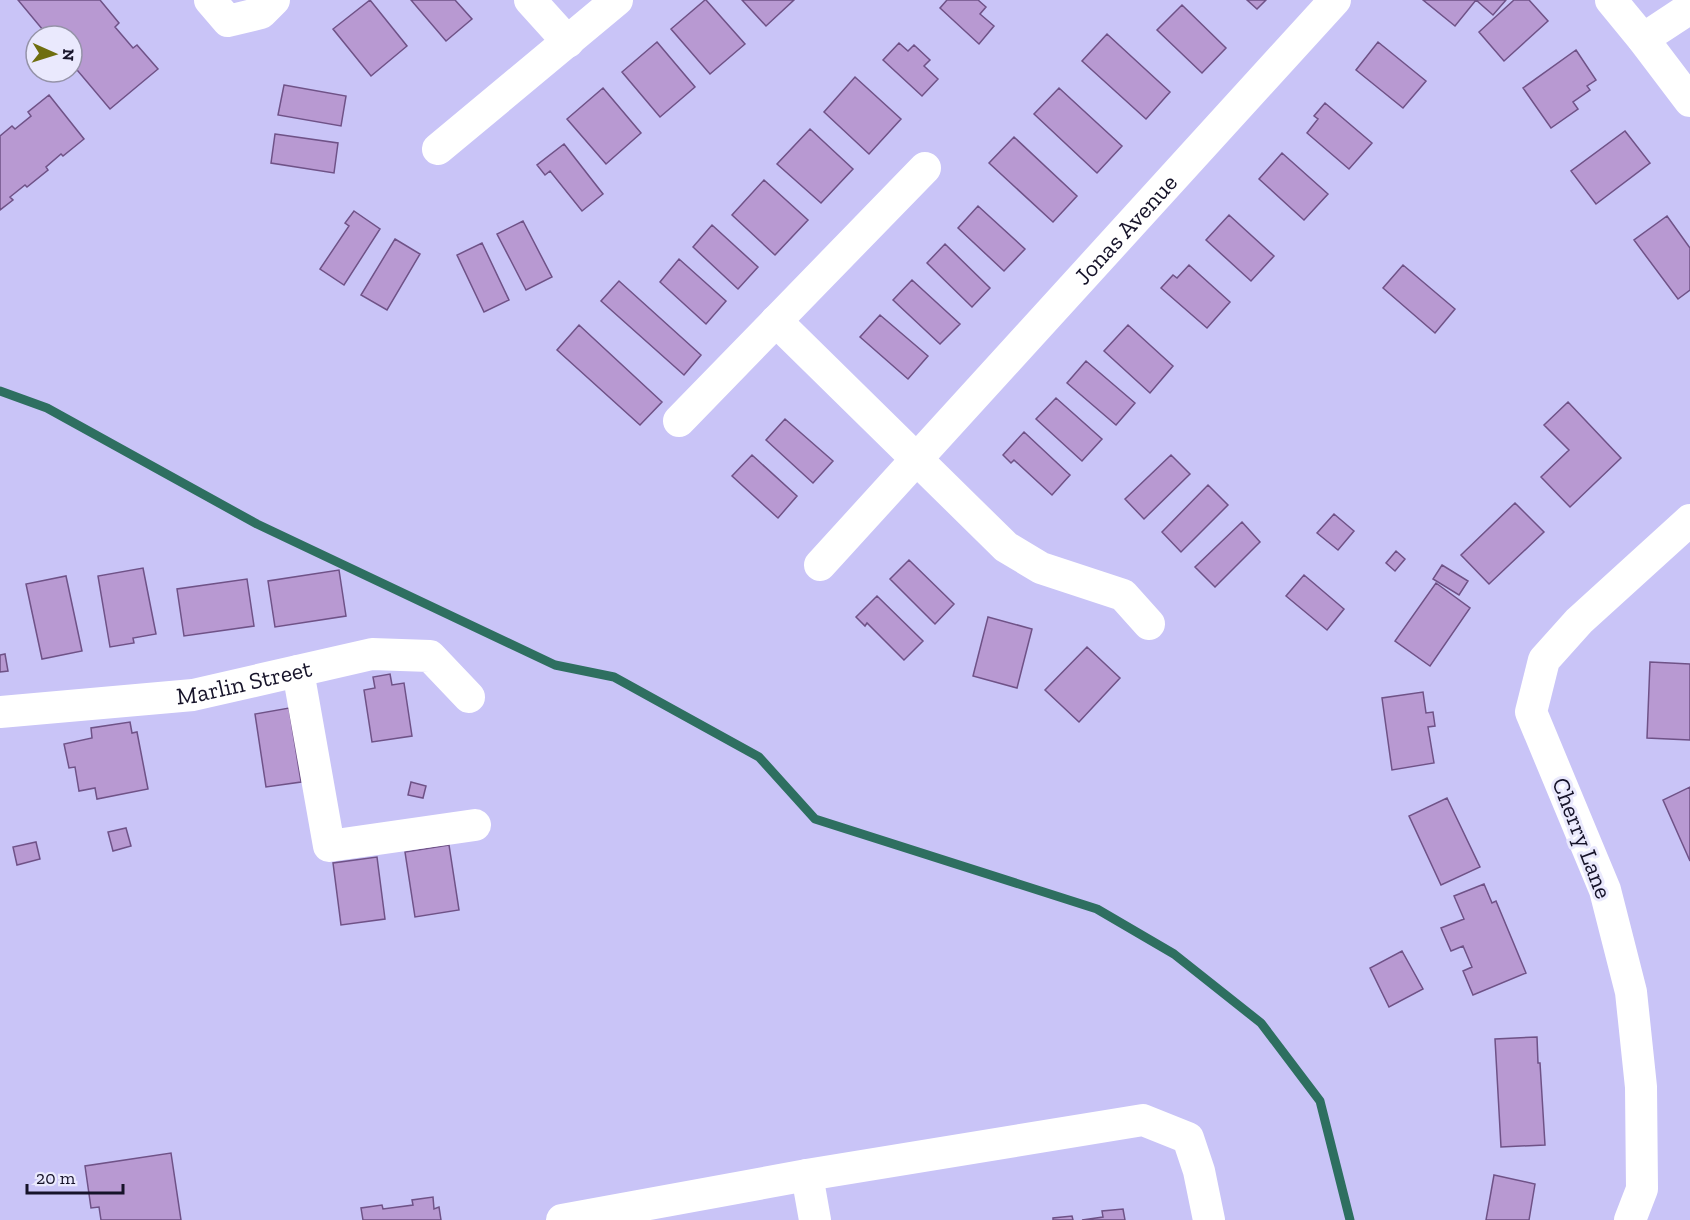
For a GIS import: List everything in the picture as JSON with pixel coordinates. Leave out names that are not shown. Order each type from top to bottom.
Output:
[{"type":"street","points":[[210,0],[228,21],[261,13],[274,0]]},
{"type":"street","points":[[530,0],[568,42]]},
{"type":"street","points":[[438,149],[617,0]]},
{"type":"street","name":"Jonas Avenue","points":[[820,565],[1335,0]]},
{"type":"street","points":[[1611,0],[1690,101]]},
{"type":"street","points":[[1643,39],[1690,8]]},
{"type":"street","points":[[679,421],[925,168]]},
{"type":"street","points":[[776,321],[1006,547],[1041,568],[1123,595],[1149,624]]},
{"type":"street","name":"Cherry Lane","points":[[1630,1220],[1642,1189],[1641,1087],[1631,992],[1605,890],[1532,712],[1544,660],[1579,621],[1690,520]]},
{"type":"street","name":"Marlin Street","points":[[0,712],[193,695],[372,654],[430,656],[469,697]]},
{"type":"street","points":[[297,671],[329,846],[475,825]]},
{"type":"street","points":[[562,1220],[807,1175],[1143,1120],[1188,1138],[1199,1171],[1209,1220]]},
{"type":"street","points":[[807,1175],[815,1220]]},
{"type":"building","points":[[18,0],[100,0],[119,23],[115,27],[133,48],[137,45],[158,69],[110,109],[84,78],[84,24],[38,24]]},
{"type":"building","points":[[370,0],[407,46],[371,76],[333,29]]},
{"type":"building","points":[[411,0],[455,0],[472,19],[446,41]]},
{"type":"building","points":[[705,0],[745,44],[710,74],[671,29]]},
{"type":"building","points":[[742,0],[794,0],[766,26]]},
{"type":"building","points":[[947,0],[978,0],[986,7],[980,14],[994,26],[979,44],[940,8]]},
{"type":"building","points":[[1247,0],[1266,0],[1257,9]]},
{"type":"building","points":[[1423,0],[1476,0],[1455,26]]},
{"type":"building","points":[[1476,0],[1506,0],[1493,15]]},
{"type":"building","points":[[1514,0],[1529,0],[1548,21],[1504,61],[1479,32]]},
{"type":"building","points":[[1182,5],[1226,48],[1202,73],[1157,30]]},
{"type":"building","points":[[1107,34],[1170,92],[1146,119],[1082,61]]},
{"type":"building","points":[[657,42],[695,87],[660,117],[622,72]]},
{"type":"building","points":[[1378,42],[1426,81],[1403,108],[1356,70]]},
{"type":"building","points":[[899,43],[908,51],[914,45],[930,60],[924,66],[938,79],[922,96],[883,60]]},
{"type":"building","points":[[1576,50],[1596,80],[1587,86],[1590,90],[1573,102],[1578,109],[1551,128],[1523,88]]},
{"type":"building","points":[[855,77],[901,119],[869,154],[824,112]]},
{"type":"building","points":[[284,85],[346,96],[341,126],[278,115]]},
{"type":"building","points":[[603,88],[641,133],[606,164],[567,119]]},
{"type":"building","points":[[1059,88],[1122,146],[1097,173],[1034,114]]},
{"type":"building","points":[[49,95],[84,139],[63,156],[61,154],[46,167],[48,170],[27,187],[25,185],[10,197],[13,200],[0,210],[0,136],[12,126],[15,129],[31,116],[28,112]]},
{"type":"building","points":[[1325,103],[1372,143],[1349,169],[1307,133],[1318,119],[1314,116]]},
{"type":"building","points":[[810,129],[853,169],[821,203],[777,164]]},
{"type":"building","points":[[1625,131],[1650,163],[1596,204],[1571,171]]},
{"type":"building","points":[[275,134],[338,143],[334,173],[271,163]]},
{"type":"building","points":[[1014,137],[1077,196],[1053,222],[989,163]]},
{"type":"building","points":[[564,144],[603,194],[582,211],[550,171],[545,175],[537,165]]},
{"type":"building","points":[[1282,153],[1328,194],[1304,220],[1259,179]]},
{"type":"building","points":[[764,180],[808,220],[775,255],[732,215]]},
{"type":"building","points":[[978,206],[1025,249],[1004,271],[958,228]]},
{"type":"building","points":[[354,211],[380,229],[344,285],[320,269],[349,226],[345,223]]},
{"type":"building","points":[[1229,215],[1274,256],[1251,281],[1206,240]]},
{"type":"building","points":[[1667,216],[1690,248],[1690,290],[1678,299],[1634,240]]},
{"type":"building","points":[[523,221],[552,277],[526,290],[497,234]]},
{"type":"building","points":[[712,225],[758,267],[738,289],[693,247]]},
{"type":"building","points":[[395,239],[420,254],[387,310],[361,295]]},
{"type":"building","points":[[482,243],[509,300],[484,312],[457,255]]},
{"type":"building","points":[[945,244],[990,288],[972,307],[927,263]]},
{"type":"building","points":[[679,259],[726,301],[706,324],[660,282]]},
{"type":"building","points":[[1189,265],[1230,302],[1207,328],[1161,288],[1173,275],[1177,278]]},
{"type":"building","points":[[1403,265],[1455,309],[1435,333],[1383,288]]},
{"type":"building","points":[[912,280],[960,324],[940,344],[893,300]]},
{"type":"building","points":[[619,281],[701,355],[684,375],[601,301]]},
{"type":"building","points":[[880,315],[928,356],[908,379],[860,337]]},
{"type":"building","points":[[579,325],[662,402],[640,425],[557,350]]},
{"type":"building","points":[[1128,325],[1173,366],[1150,393],[1104,351]]},
{"type":"building","points":[[1086,361],[1135,403],[1116,425],[1067,383]]},
{"type":"building","points":[[1056,398],[1102,439],[1082,461],[1036,419]]},
{"type":"building","points":[[1568,402],[1621,458],[1570,507],[1541,477],[1569,450],[1544,425]]},
{"type":"building","points":[[785,419],[833,461],[813,483],[766,440]]},
{"type":"building","points":[[1024,432],[1070,475],[1052,495],[1014,460],[1011,463],[1003,455]]},
{"type":"building","points":[[752,455],[797,496],[778,518],[732,476]]},
{"type":"building","points":[[1171,455],[1190,474],[1144,519],[1125,499]]},
{"type":"building","points":[[1208,485],[1228,505],[1181,552],[1162,532]]},
{"type":"building","points":[[1515,503],[1544,532],[1489,584],[1461,555]]},
{"type":"building","points":[[1334,514],[1354,531],[1338,550],[1317,533]]},
{"type":"building","points":[[1242,522],[1260,542],[1215,587],[1195,567]]},
{"type":"building","points":[[1396,551],[1405,559],[1395,571],[1386,563]]},
{"type":"building","points":[[909,560],[954,604],[935,624],[890,579]]},
{"type":"building","points":[[1442,565],[1468,581],[1459,595],[1433,579]]},
{"type":"building","points":[[143,568],[156,634],[133,638],[134,643],[110,647],[98,576]]},
{"type":"building","points":[[339,570],[346,616],[275,627],[268,581]]},
{"type":"building","points":[[1304,575],[1344,609],[1327,630],[1286,596]]},
{"type":"building","points":[[66,576],[82,651],[42,659],[26,584]]},
{"type":"building","points":[[247,579],[254,626],[184,636],[177,589]]},
{"type":"building","points":[[1436,583],[1470,608],[1430,666],[1395,641]]},
{"type":"building","points":[[877,596],[923,641],[904,660],[867,623],[865,626],[856,617]]},
{"type":"building","points":[[988,617],[1032,629],[1017,688],[973,676]]},
{"type":"building","points":[[1087,647],[1120,678],[1079,722],[1045,690]]},
{"type":"building","points":[[5,654],[8,671],[0,672],[0,655]]},
{"type":"building","points":[[1650,662],[1690,664],[1690,740],[1647,738]]},
{"type":"building","points":[[390,674],[392,685],[404,683],[412,736],[372,742],[364,690],[375,688],[373,677]]},
{"type":"building","points":[[1423,692],[1426,713],[1433,712],[1435,726],[1428,727],[1434,763],[1392,770],[1382,698]]},
{"type":"building","points":[[289,708],[301,782],[266,787],[255,714]]},
{"type":"building","points":[[130,722],[132,733],[137,732],[148,789],[97,799],[95,788],[79,791],[75,767],[69,768],[64,744],[92,738],[91,728]]},
{"type":"building","points":[[411,782],[426,786],[423,798],[408,795]]},
{"type":"building","points":[[1690,787],[1690,861],[1663,800]]},
{"type":"building","points":[[1447,798],[1480,867],[1441,885],[1409,816]]},
{"type":"building","points":[[126,828],[131,846],[113,851],[108,832]]},
{"type":"building","points":[[36,842],[40,859],[17,865],[13,847]]},
{"type":"building","points":[[449,845],[459,910],[415,917],[405,852]]},
{"type":"building","points":[[377,857],[385,919],[341,925],[333,863]]},
{"type":"building","points":[[1484,884],[1492,903],[1496,901],[1526,973],[1473,995],[1463,971],[1472,967],[1463,946],[1451,951],[1441,928],[1464,919],[1454,896]]},
{"type":"building","points":[[1402,951],[1423,989],[1389,1007],[1370,968]]},
{"type":"building","points":[[1537,1037],[1545,1145],[1501,1147],[1495,1039]]},
{"type":"building","points":[[171,1153],[181,1220],[101,1220],[99,1207],[91,1208],[85,1166]]},
{"type":"building","points":[[1494,1175],[1535,1184],[1529,1220],[1486,1220]]},
{"type":"building","points":[[433,1197],[434,1209],[439,1207],[441,1220],[363,1220],[361,1208],[382,1205],[383,1209],[413,1205],[412,1200]]},
{"type":"building","points":[[1123,1209],[1125,1220],[1082,1220],[1103,1217],[1102,1211]]},
{"type":"building","points":[[1072,1216],[1073,1220],[1053,1220],[1053,1218]]},
{"type":"waterway","points":[[0,391],[47,408],[257,524],[555,665],[614,677],[759,757],[815,819],[1097,909],[1174,954],[1261,1023],[1320,1101],[1350,1220]]}]
